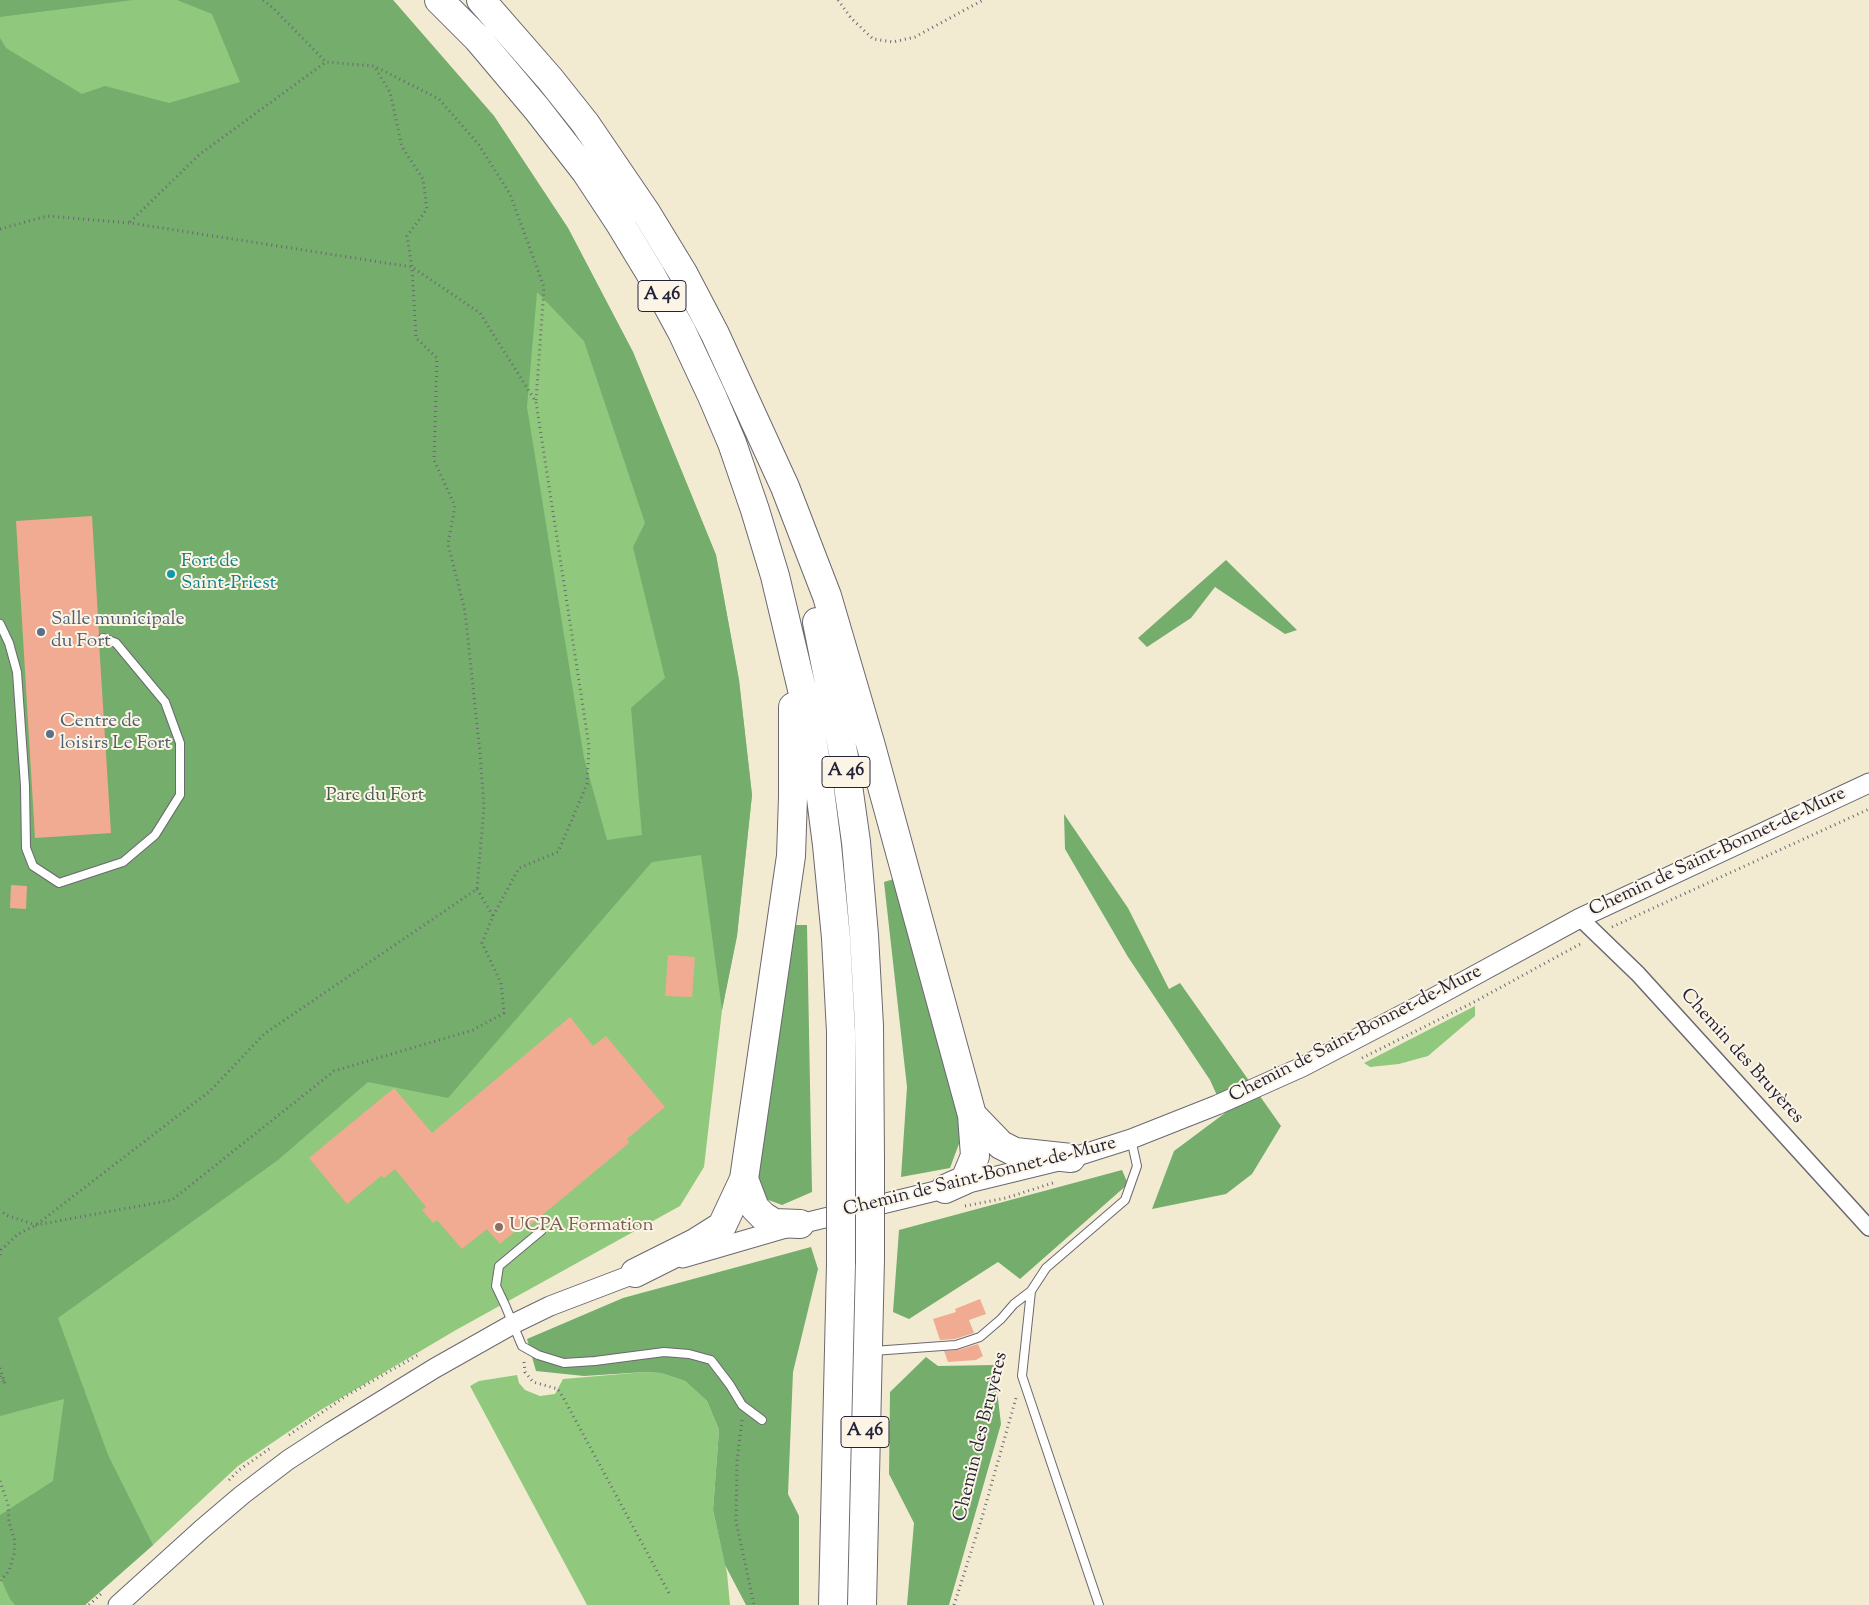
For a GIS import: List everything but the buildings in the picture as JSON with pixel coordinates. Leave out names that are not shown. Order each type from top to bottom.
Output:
[{"type":"highway","name":"A 46","points":[[439,0],[478,39],[543,116],[591,180],[650,273],[682,332],[732,443],[773,567],[792,642],[817,767],[836,938],[841,1032],[841,1264],[833,1605]]},
{"type":"highway","name":"A 46","points":[[481,0],[550,79],[613,162],[683,273],[715,334],[745,399],[778,484],[802,560],[830,677],[856,842],[869,1026],[870,1259],[862,1605]]},
{"type":"highway","points":[[745,399],[785,487],[827,596],[871,746],[972,1115],[975,1156],[965,1180],[945,1189]]},
{"type":"highway","points":[[635,1273],[695,1243],[722,1226],[744,1180],[791,856],[794,797],[792,642]]},
{"type":"highway","points":[[972,1115],[1001,1145],[1015,1152],[1070,1158]]},
{"type":"highway","points":[[744,1180],[755,1208],[763,1216],[774,1223],[800,1224]]},
{"type":"street","name":"Chemin de Saint-Bonnet-de-Mure","points":[[118,1605],[202,1529],[288,1460],[383,1399],[513,1324],[550,1306],[635,1273],[800,1224],[1070,1158],[1130,1139],[1217,1105],[1302,1067],[1580,918],[1869,783]]},
{"type":"street","name":"Chemin des Bruyères","points":[[1580,918],[1651,988],[1869,1228]]},
{"type":"lane","points":[[0,624],[9,643],[17,672],[25,786],[26,848],[33,866],[59,883],[123,862],[155,835],[180,795],[180,743],[165,702],[116,643],[103,638]]},
{"type":"lane","name":"Chemin des Bruyères","points":[[1022,1376],[1031,1291],[1046,1268],[1125,1200],[1137,1166],[1130,1139]]},
{"type":"lane","points":[[541,1231],[499,1266],[496,1286],[522,1346],[538,1355],[564,1363],[664,1352],[689,1354],[711,1360],[742,1405],[762,1420]]},
{"type":"lane","points":[[867,1352],[956,1345],[980,1337],[1001,1319],[1014,1304],[1031,1291]]},
{"type":"lane","points":[[1022,1376],[1098,1605]]},
{"type":"path","points":[[0,1210],[6,1215],[36,1225],[172,1200],[334,1072],[473,1030],[504,1012],[501,983],[482,943],[493,916],[519,868],[558,852],[587,784],[589,746],[536,402],[544,287],[510,194],[479,145],[438,99],[374,66],[326,62],[263,0]]},
{"type":"path","points":[[838,0],[851,18],[873,39],[893,42],[916,37],[983,0]]},
{"type":"path","points":[[130,223],[200,154],[326,62]]},
{"type":"path","points":[[374,66],[390,92],[402,147],[423,178],[427,209],[407,236],[412,267],[416,338],[437,358],[434,460],[455,506],[448,544],[465,611],[480,753],[484,807],[477,889],[493,916]]},
{"type":"path","points":[[0,229],[47,216],[130,223],[412,267],[480,313],[536,402]]},
{"type":"path","points":[[1597,934],[1869,808]]},
{"type":"path","points":[[0,1255],[1,1250],[18,1234],[36,1225],[210,1091],[264,1034],[477,889]]},
{"type":"path","points":[[522,1346],[525,1372],[533,1382],[558,1389],[564,1397],[670,1595]]},
{"type":"path","points":[[0,1368],[5,1384],[0,1376]]},
{"type":"path","name":"Chemin des Bruyères","points":[[954,1605],[981,1521],[1022,1376]]},
{"type":"path","points":[[742,1405],[737,1461],[736,1521],[754,1605]]},
{"type":"path","points":[[0,1481],[8,1504],[9,1522],[15,1541],[14,1554],[9,1571],[0,1581]]},
{"type":"green space","name":"Parc du Fort","points":[[0,0],[393,0],[494,116],[568,228],[633,352],[716,555],[739,680],[752,795],[737,936],[722,1010],[704,1167],[680,1206],[456,1330],[319,1411],[238,1466],[85,1605],[0,1605]]},
{"type":"green space","points":[[0,0],[133,0],[0,17]]},
{"type":"green space","name":"Parc du Fort","points":[[177,0],[393,0],[494,116],[568,228],[633,352],[716,555],[739,680],[752,795],[737,936],[722,1010],[701,855],[652,862],[448,1098],[368,1082],[278,1160],[58,1318],[108,1455],[153,1545],[85,1605],[15,1605],[10,1599],[0,1577],[0,1515],[53,1481],[64,1399],[0,1416],[0,38],[6,48],[82,94],[105,86],[169,103],[240,82],[212,14]],"holes":[[[537,292],[584,341],[645,523],[633,547],[665,678],[631,708],[642,835],[607,840],[584,758],[527,407]]]},
{"type":"green space","points":[[1226,560],[1297,630],[1285,634],[1215,587],[1191,618],[1147,647],[1138,638]]},
{"type":"green space","points":[[1064,814],[1128,908],[1169,989],[1180,983],[1281,1126],[1252,1174],[1226,1194],[1152,1209],[1174,1151],[1225,1113],[1210,1080],[1128,957],[1065,849]]},
{"type":"green space","points":[[894,879],[963,1133],[950,1168],[901,1177],[907,1087],[884,882]]},
{"type":"green space","points":[[794,925],[807,925],[812,1192],[782,1205],[763,1198],[756,1166]]},
{"type":"green space","points":[[1475,1006],[1475,1016],[1428,1056],[1399,1064],[1370,1067],[1364,1063]]},
{"type":"green space","points":[[1122,1170],[1128,1184],[1020,1279],[998,1262],[909,1319],[893,1312],[899,1230]]},
{"type":"green space","points":[[811,1247],[818,1269],[793,1372],[788,1494],[799,1516],[799,1605],[746,1605],[725,1565],[713,1510],[719,1430],[707,1401],[685,1381],[661,1373],[645,1372],[584,1376],[536,1371],[527,1339],[623,1298]]},
{"type":"green space","points":[[926,1357],[938,1366],[994,1365],[1001,1424],[949,1605],[907,1605],[914,1523],[889,1474],[890,1392]]},
{"type":"green space","points":[[645,1372],[661,1373],[685,1381],[707,1401],[719,1430],[713,1510],[727,1573],[730,1605],[587,1605],[470,1386],[479,1381],[517,1375],[519,1383],[525,1390],[540,1396],[555,1394],[563,1379]]},
{"type":"place","name":"Fort de Saint-Priest","points":[[171,574]]},
{"type":"place","name":"Salle municipale du Fort","points":[[41,632]]},
{"type":"place","name":"Centre de loisirs Le Fort","points":[[50,734]]},
{"type":"place","name":"UCPA Formation","points":[[499,1227]]}]
